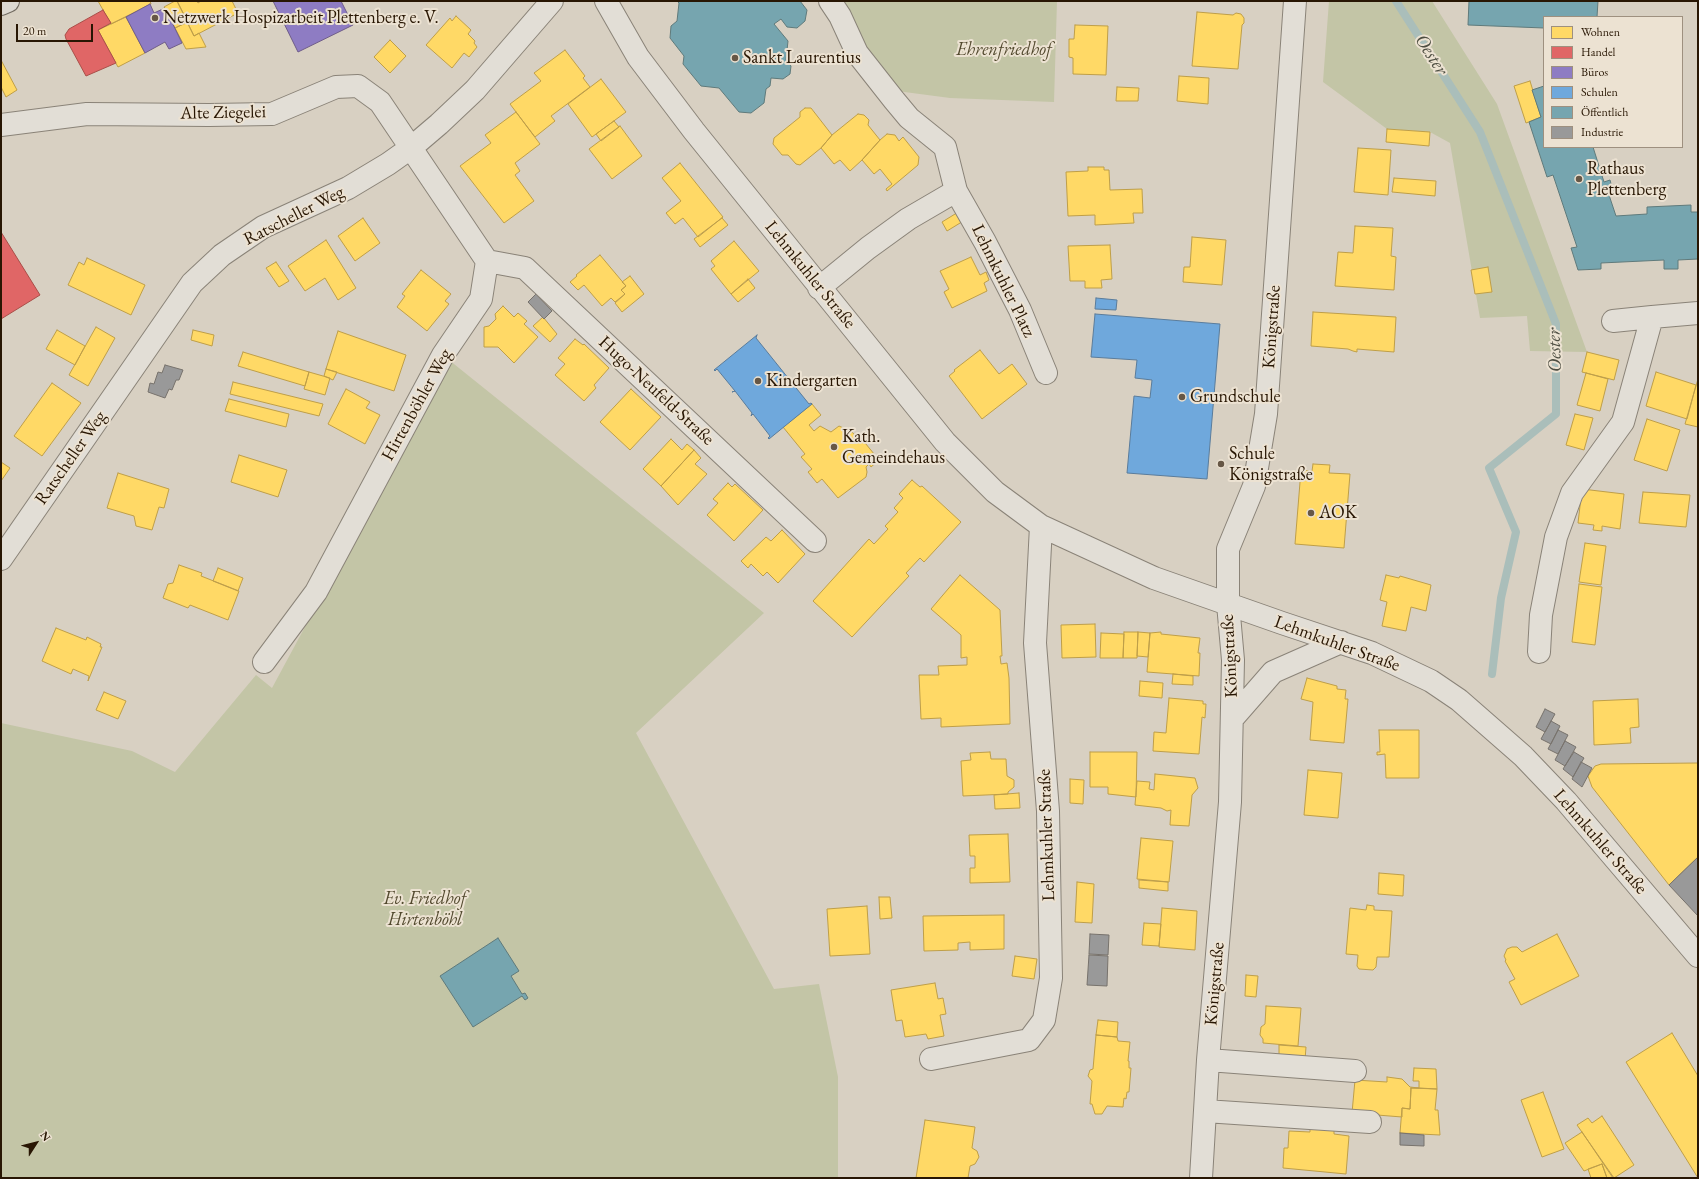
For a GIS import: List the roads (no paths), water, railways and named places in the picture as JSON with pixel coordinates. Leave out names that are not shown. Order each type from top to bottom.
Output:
[{"type":"main road","points":[[1,4],[8,1]]},
{"type":"street","name":"Ratscheller Weg","points":[[1,559],[192,283],[222,255],[263,227],[348,188],[388,164],[412,147],[475,90],[552,1]]},
{"type":"street","name":"Lehmkuhler Straße","points":[[606,1],[638,57],[694,131],[819,288],[945,442],[995,492],[1041,526],[1154,578],[1372,653],[1431,682],[1465,705],[1523,756],[1566,801],[1698,956]]},
{"type":"street","name":"Lehmkuhler Platz","points":[[830,1],[840,16],[857,53],[894,100],[909,118],[945,147],[956,191],[985,242],[1020,310],[1046,374]]},
{"type":"street","name":"Königstraße","points":[[1201,1178],[1208,1060],[1230,802],[1233,660],[1228,604],[1228,549],[1254,486],[1266,414],[1295,1]]},
{"type":"street","name":"Alte Ziegelei","points":[[1,125],[87,114],[272,114],[336,87],[358,86],[380,102],[412,147]]},
{"type":"street","points":[[412,147],[487,261]]},
{"type":"street","points":[[819,288],[868,248],[908,219],[956,191]]},
{"type":"street","name":"Hugo-Neufeld-Straße","points":[[487,261],[525,268],[815,542]]},
{"type":"street","name":"Hirtenböhler Weg","points":[[264,662],[316,592],[443,354],[482,298],[487,261]]},
{"type":"street","points":[[1613,321],[1698,314]]},
{"type":"street","points":[[1539,652],[1542,615],[1556,537],[1572,493],[1623,422],[1652,317]]},
{"type":"street","name":"Lehmkuhler Straße","points":[[931,1059],[1029,1040],[1044,1020],[1051,978],[1048,811],[1035,643],[1041,526]]},
{"type":"street","name":"Königstraße","points":[[1232,719],[1273,672],[1341,642]]},
{"type":"street","points":[[1208,1060],[1356,1071]]},
{"type":"street","points":[[1205,1111],[1370,1122]]},
{"type":"waterway","name":"Oester","points":[[1396,1],[1480,132],[1556,324],[1556,414],[1489,468],[1516,532],[1501,598],[1492,674]]},
{"type":"place","name":"Netzwerk Hospizarbeit Plettenberg e. V.","points":[[155,18]]},
{"type":"place","name":"Sankt Laurentius","points":[[735,58]]},
{"type":"place","name":"Rathaus Plettenberg","points":[[1579,179]]},
{"type":"place","name":"Kindergarten","points":[[758,381]]},
{"type":"place","name":"Grundschule","points":[[1182,397]]},
{"type":"place","name":"Kath. Gemeindehaus","points":[[834,447]]},
{"type":"place","name":"Schule Königstraße","points":[[1221,464]]},
{"type":"place","name":"AOK","points":[[1311,513]]},
{"type":"park label","name":"Ehrenfriedhof","points":[[1004,50]]},
{"type":"park label","name":"Ev. Friedhof Hirtenböhl","points":[[425,909]]}]
